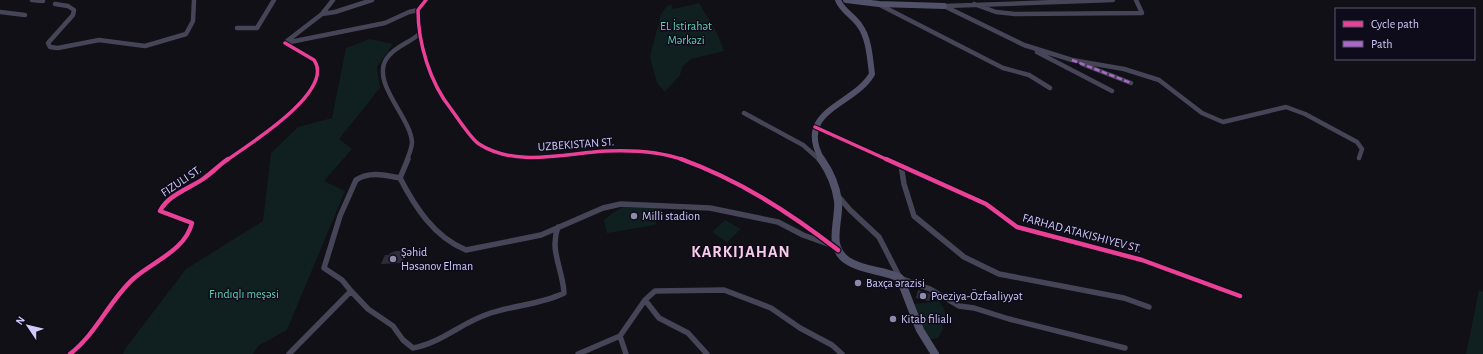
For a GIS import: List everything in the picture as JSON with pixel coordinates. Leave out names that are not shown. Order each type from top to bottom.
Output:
[{"type":"street","points":[[32,0],[43,1]]},
{"type":"street","points":[[55,4],[68,6],[74,10],[73,15],[48,43],[50,47],[58,48],[99,40],[145,46],[186,34],[193,21],[194,0]]},
{"type":"street","points":[[237,28],[257,28],[274,0]]},
{"type":"street","points":[[285,43],[322,14],[333,0]]},
{"type":"street","points":[[322,14],[335,12],[372,0]]},
{"type":"street","points":[[285,43],[385,23],[409,12],[418,10],[426,0]]},
{"type":"street","points":[[838,0],[843,9],[862,28],[872,74],[871,79],[834,105],[822,117],[815,127],[813,136],[816,149],[832,178],[838,203],[836,240],[838,250],[842,256],[866,268],[890,273],[930,289],[959,306],[974,308],[1010,319],[1125,348]]},
{"type":"street","points":[[846,0],[879,4],[944,6],[1113,0]]},
{"type":"street","points":[[974,4],[996,12],[1015,14],[1142,13],[1136,0]]},
{"type":"street","points":[[879,4],[1003,68],[1029,75],[1050,88]]},
{"type":"street","points":[[944,6],[1024,45],[1112,91]]},
{"type":"street","name":"UZBEKISTAN ST.","points":[[418,10],[419,34],[426,62],[446,103],[473,138],[483,146],[501,154],[512,156],[536,157],[613,151],[657,152],[676,157],[712,170],[756,192],[807,226],[838,250]]},
{"type":"street","points":[[0,12],[25,15]]},
{"type":"street","points":[[419,34],[411,41],[394,50],[383,66],[382,78],[410,126],[413,144],[400,178],[410,198],[424,215],[447,242],[458,248],[466,250],[541,234],[603,208],[621,204],[648,204],[710,208],[778,222],[803,235],[831,245]]},
{"type":"street","name":"FIZULI ST.","points":[[70,354],[89,337],[121,292],[133,279],[179,246],[189,234],[192,223],[160,211],[162,207],[208,175],[217,166],[271,129],[290,112],[316,84],[320,73],[318,64],[312,57],[290,48],[285,43]]},
{"type":"street","points":[[1024,45],[1072,60],[1131,83]]},
{"type":"street","points":[[1072,60],[1124,69],[1159,80],[1197,110],[1223,122],[1286,107],[1297,111],[1357,142],[1362,149],[1359,158]]},
{"type":"street","points":[[744,113],[803,145],[824,163]]},
{"type":"street","name":"FARHAD ATAKISHIYEV ST.","points":[[815,127],[986,204],[1017,227],[1142,260],[1240,296]]},
{"type":"street","points":[[901,165],[904,184],[914,216],[964,257],[999,274],[1124,298],[1149,307]]},
{"type":"street","points":[[400,178],[374,174],[360,177],[352,188],[340,216],[324,268],[342,280],[368,309],[393,326],[403,340],[413,348],[425,346],[457,330],[476,318],[505,309],[542,303],[564,293],[565,287],[556,258],[555,232],[558,226]]},
{"type":"street","points":[[835,193],[850,210],[879,237],[900,278],[920,330],[932,352]]},
{"type":"street","points":[[578,354],[620,336],[645,300],[655,291],[724,290],[771,308],[800,328],[832,345],[842,354]]},
{"type":"street","points":[[289,354],[351,291]]},
{"type":"street","points":[[645,300],[659,318],[688,333],[707,354]]},
{"type":"street","points":[[620,336],[626,354]]},
{"type":"green space","name":"EL İstirahət Mərkəzi","points":[[699,3],[717,33],[724,51],[691,59],[682,67],[680,75],[665,92],[657,83],[650,57],[661,14],[666,7],[671,4],[673,9]]},
{"type":"green space","name":"Fındıqlı meşəsi","points":[[370,39],[393,44],[377,67],[380,88],[339,139],[352,149],[324,181],[345,191],[287,330],[258,346],[253,354],[123,354],[125,349],[186,269],[263,221],[271,153],[298,127],[332,118],[346,48]]},
{"type":"green space","name":"Milli stadion","points":[[627,205],[662,209],[655,225],[607,233],[604,220],[614,212]]},
{"type":"green space","points":[[725,220],[741,229],[727,242],[712,232]]},
{"type":"green space","points":[[1479,290],[1483,292],[1483,354],[1466,354]]},
{"type":"green space","points":[[939,301],[944,309],[946,317],[942,320],[943,329],[938,338],[929,340],[922,328],[922,323],[914,304]]},
{"type":"building","name":"Şəhid Həsənov Elman","points":[[405,251],[402,263],[381,264],[385,255],[389,255],[390,253]]},
{"type":"building","name":"Poeziya-Özfəaliyyət","points":[[918,290],[931,294],[929,301],[916,298]]},
{"type":"marked path","points":[[1072,60],[1131,83]]},
{"type":"cycle path","points":[[426,0],[418,10],[419,34],[426,62],[446,103],[478,144],[501,154],[512,156],[536,157],[607,151],[657,152],[676,157],[712,170],[755,192],[807,226],[838,250]]},
{"type":"cycle path","points":[[70,354],[80,347],[88,338],[117,297],[133,279],[168,254],[185,239],[190,231],[192,223],[160,211],[162,207],[172,198],[196,184],[218,166],[281,121],[311,90],[318,76],[317,64],[307,54],[285,43]]},
{"type":"cycle path","points":[[815,127],[986,204],[1017,227],[1142,260],[1240,296]]},
{"type":"place","name":"Milli stadion","points":[[634,216]]},
{"type":"place","name":"Şəhid Həsənov Elman","points":[[393,259]]},
{"type":"place","name":"Baxça ərazisi","points":[[858,283]]},
{"type":"place","name":"Poeziya-Özfəaliyyət","points":[[923,296]]},
{"type":"place","name":"Kitab filialı","points":[[893,319]]},
{"type":"district","name":"KARKIJAHAN","points":[[741,252]]}]
